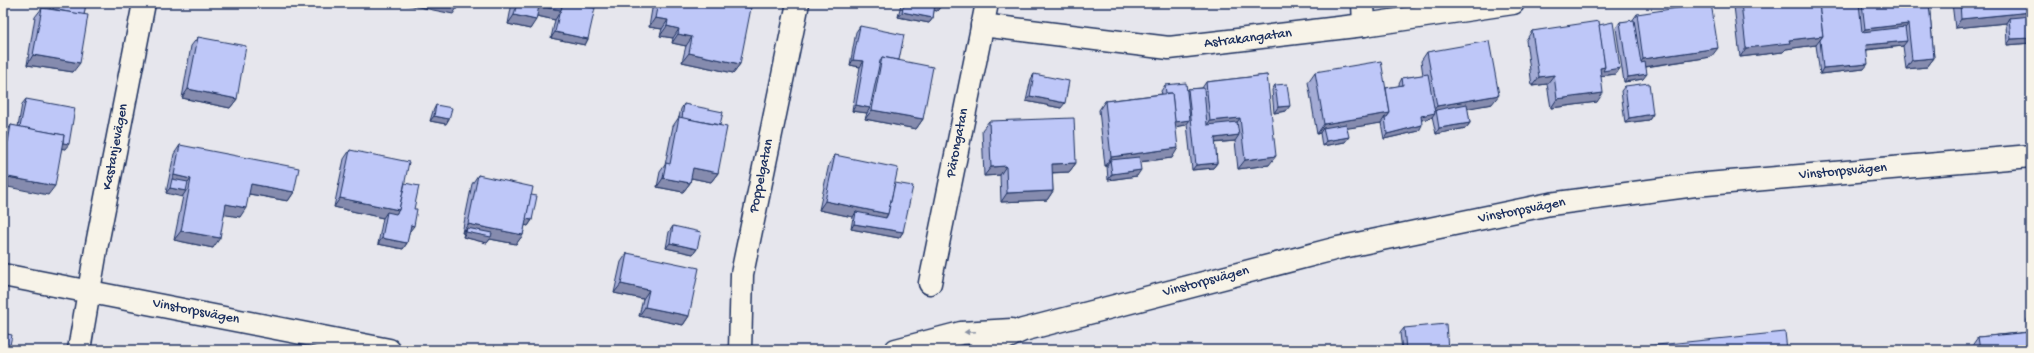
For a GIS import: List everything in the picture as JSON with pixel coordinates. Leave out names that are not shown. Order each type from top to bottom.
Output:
[{"type":"street","name":"Kastanjevägen","points":[[78,350],[88,291],[144,3]]},
{"type":"street","name":"Poppelgatan","points":[[740,350],[742,274],[798,3]]},
{"type":"street","name":"Pärongatan","points":[[930,283],[987,3]]},
{"type":"street","points":[[1362,3],[1364,24]]},
{"type":"street","name":"Astrakangatan","points":[[982,25],[1169,48],[1364,24],[1513,3]]},
{"type":"street","name":"Vinstorpsvägen","points":[[980,350],[1023,330],[1338,248],[1550,204],[1695,185],[2031,156]]},
{"type":"street","name":"Vinstorpsvägen","points":[[3,275],[389,350]]},
{"type":"street","name":"Vinstorpsvägen","points":[[896,350],[961,333],[1023,330]]},
{"type":"building","points":[[54,3],[86,3],[84,15],[53,9]]},
{"type":"building","points":[[517,3],[563,3],[561,10],[539,6],[536,20],[514,15]]},
{"type":"building","points":[[563,3],[595,8],[588,39],[555,32]]},
{"type":"building","points":[[658,3],[687,3],[698,6],[699,3],[725,3],[751,8],[740,64],[689,53],[692,37],[678,34],[679,29],[667,26],[668,20],[655,18]]},
{"type":"building","points":[[904,3],[935,4],[933,18],[902,12]]},
{"type":"building","points":[[1711,3],[1718,48],[1643,59],[1637,14]]},
{"type":"building","points":[[1741,3],[1819,3],[1823,36],[1789,40],[1790,43],[1746,48]]},
{"type":"building","points":[[1819,3],[1859,3],[1862,32],[1905,27],[1907,41],[1866,45],[1868,64],[1823,68],[1820,40],[1823,36]]},
{"type":"building","points":[[1862,3],[1929,3],[1934,58],[1912,60],[1908,24],[1865,29]]},
{"type":"building","points":[[1960,3],[2031,3],[2031,12],[1961,19]]},
{"type":"building","points":[[42,8],[88,15],[80,63],[33,55]]},
{"type":"building","points":[[2031,16],[2031,38],[2011,39],[2009,18]]},
{"type":"building","points":[[1634,20],[1641,63],[1645,62],[1647,74],[1628,77],[1620,22]]},
{"type":"building","points":[[1599,21],[1605,67],[1600,68],[1603,93],[1557,99],[1554,75],[1539,77],[1532,31]]},
{"type":"building","points":[[1613,22],[1620,68],[1603,71],[1605,67],[1599,25]]},
{"type":"building","points":[[860,26],[904,35],[899,60],[882,57],[880,61],[870,108],[856,105],[864,61],[853,60]]},
{"type":"building","points":[[198,37],[246,46],[237,99],[188,89]]},
{"type":"building","points":[[1489,41],[1499,95],[1437,106],[1427,52]]},
{"type":"building","points":[[882,57],[933,67],[923,119],[872,110]]},
{"type":"building","points":[[1381,61],[1390,113],[1324,124],[1315,72]]},
{"type":"building","points":[[1034,74],[1069,81],[1065,103],[1030,96]]},
{"type":"building","points":[[1428,74],[1435,113],[1421,116],[1422,125],[1387,134],[1385,117],[1387,117],[1390,113],[1386,88],[1403,85],[1402,78]]},
{"type":"building","points":[[1267,75],[1276,156],[1245,160],[1240,118],[1210,121],[1206,82]]},
{"type":"building","points":[[1186,83],[1190,120],[1175,122],[1172,93],[1166,93],[1165,85]]},
{"type":"building","points":[[1649,83],[1653,114],[1629,118],[1625,86]]},
{"type":"building","points":[[1287,84],[1290,106],[1278,107],[1275,85]]},
{"type":"building","points":[[1204,88],[1207,125],[1237,122],[1239,135],[1215,138],[1217,163],[1196,165],[1188,89]]},
{"type":"building","points":[[1172,93],[1178,148],[1111,157],[1105,101]]},
{"type":"building","points":[[26,99],[75,108],[69,144],[63,143],[64,135],[20,127]]},
{"type":"building","points":[[684,104],[723,112],[720,125],[682,118]]},
{"type":"building","points":[[1467,104],[1470,123],[1439,128],[1436,110]]},
{"type":"building","points":[[436,105],[452,108],[449,119],[434,116]]},
{"type":"building","points":[[679,117],[727,127],[718,173],[693,168],[690,183],[663,178],[666,163],[670,164]]},
{"type":"building","points":[[1074,118],[1076,163],[1052,164],[1053,191],[1007,193],[1006,166],[991,167],[989,121]]},
{"type":"building","points":[[1346,124],[1349,137],[1326,141],[1323,128]]},
{"type":"building","points":[[11,125],[64,135],[55,186],[3,176],[3,141],[8,142]]},
{"type":"building","points":[[180,145],[299,168],[294,192],[251,184],[246,208],[226,204],[220,238],[181,231],[191,179],[174,175]]},
{"type":"building","points":[[350,150],[409,162],[399,210],[340,198]]},
{"type":"building","points":[[835,155],[898,168],[888,214],[825,201]]},
{"type":"building","points":[[1139,157],[1141,170],[1112,174],[1110,160]]},
{"type":"building","points":[[478,175],[533,187],[523,235],[468,224]]},
{"type":"building","points":[[172,179],[188,182],[186,191],[170,188]]},
{"type":"building","points":[[405,183],[419,186],[414,209],[417,209],[414,226],[411,225],[407,243],[382,238],[387,212],[396,214],[399,210]]},
{"type":"building","points":[[895,183],[913,186],[903,232],[854,224],[856,212],[886,218]]},
{"type":"building","points":[[531,195],[537,196],[532,220],[526,219]]},
{"type":"building","points":[[673,226],[701,232],[697,249],[670,243]]},
{"type":"building","points":[[467,228],[492,233],[491,237],[466,232]]},
{"type":"building","points":[[627,253],[699,268],[689,316],[645,307],[649,290],[621,284]]},
{"type":"building","points":[[1446,324],[1448,350],[1406,350],[1404,328]]},
{"type":"building","points":[[1785,332],[1787,350],[1608,350]]},
{"type":"building","points":[[2031,332],[2031,350],[1980,350],[1978,337]]},
{"type":"building","points":[[3,333],[12,335],[9,350],[3,350]]}]
